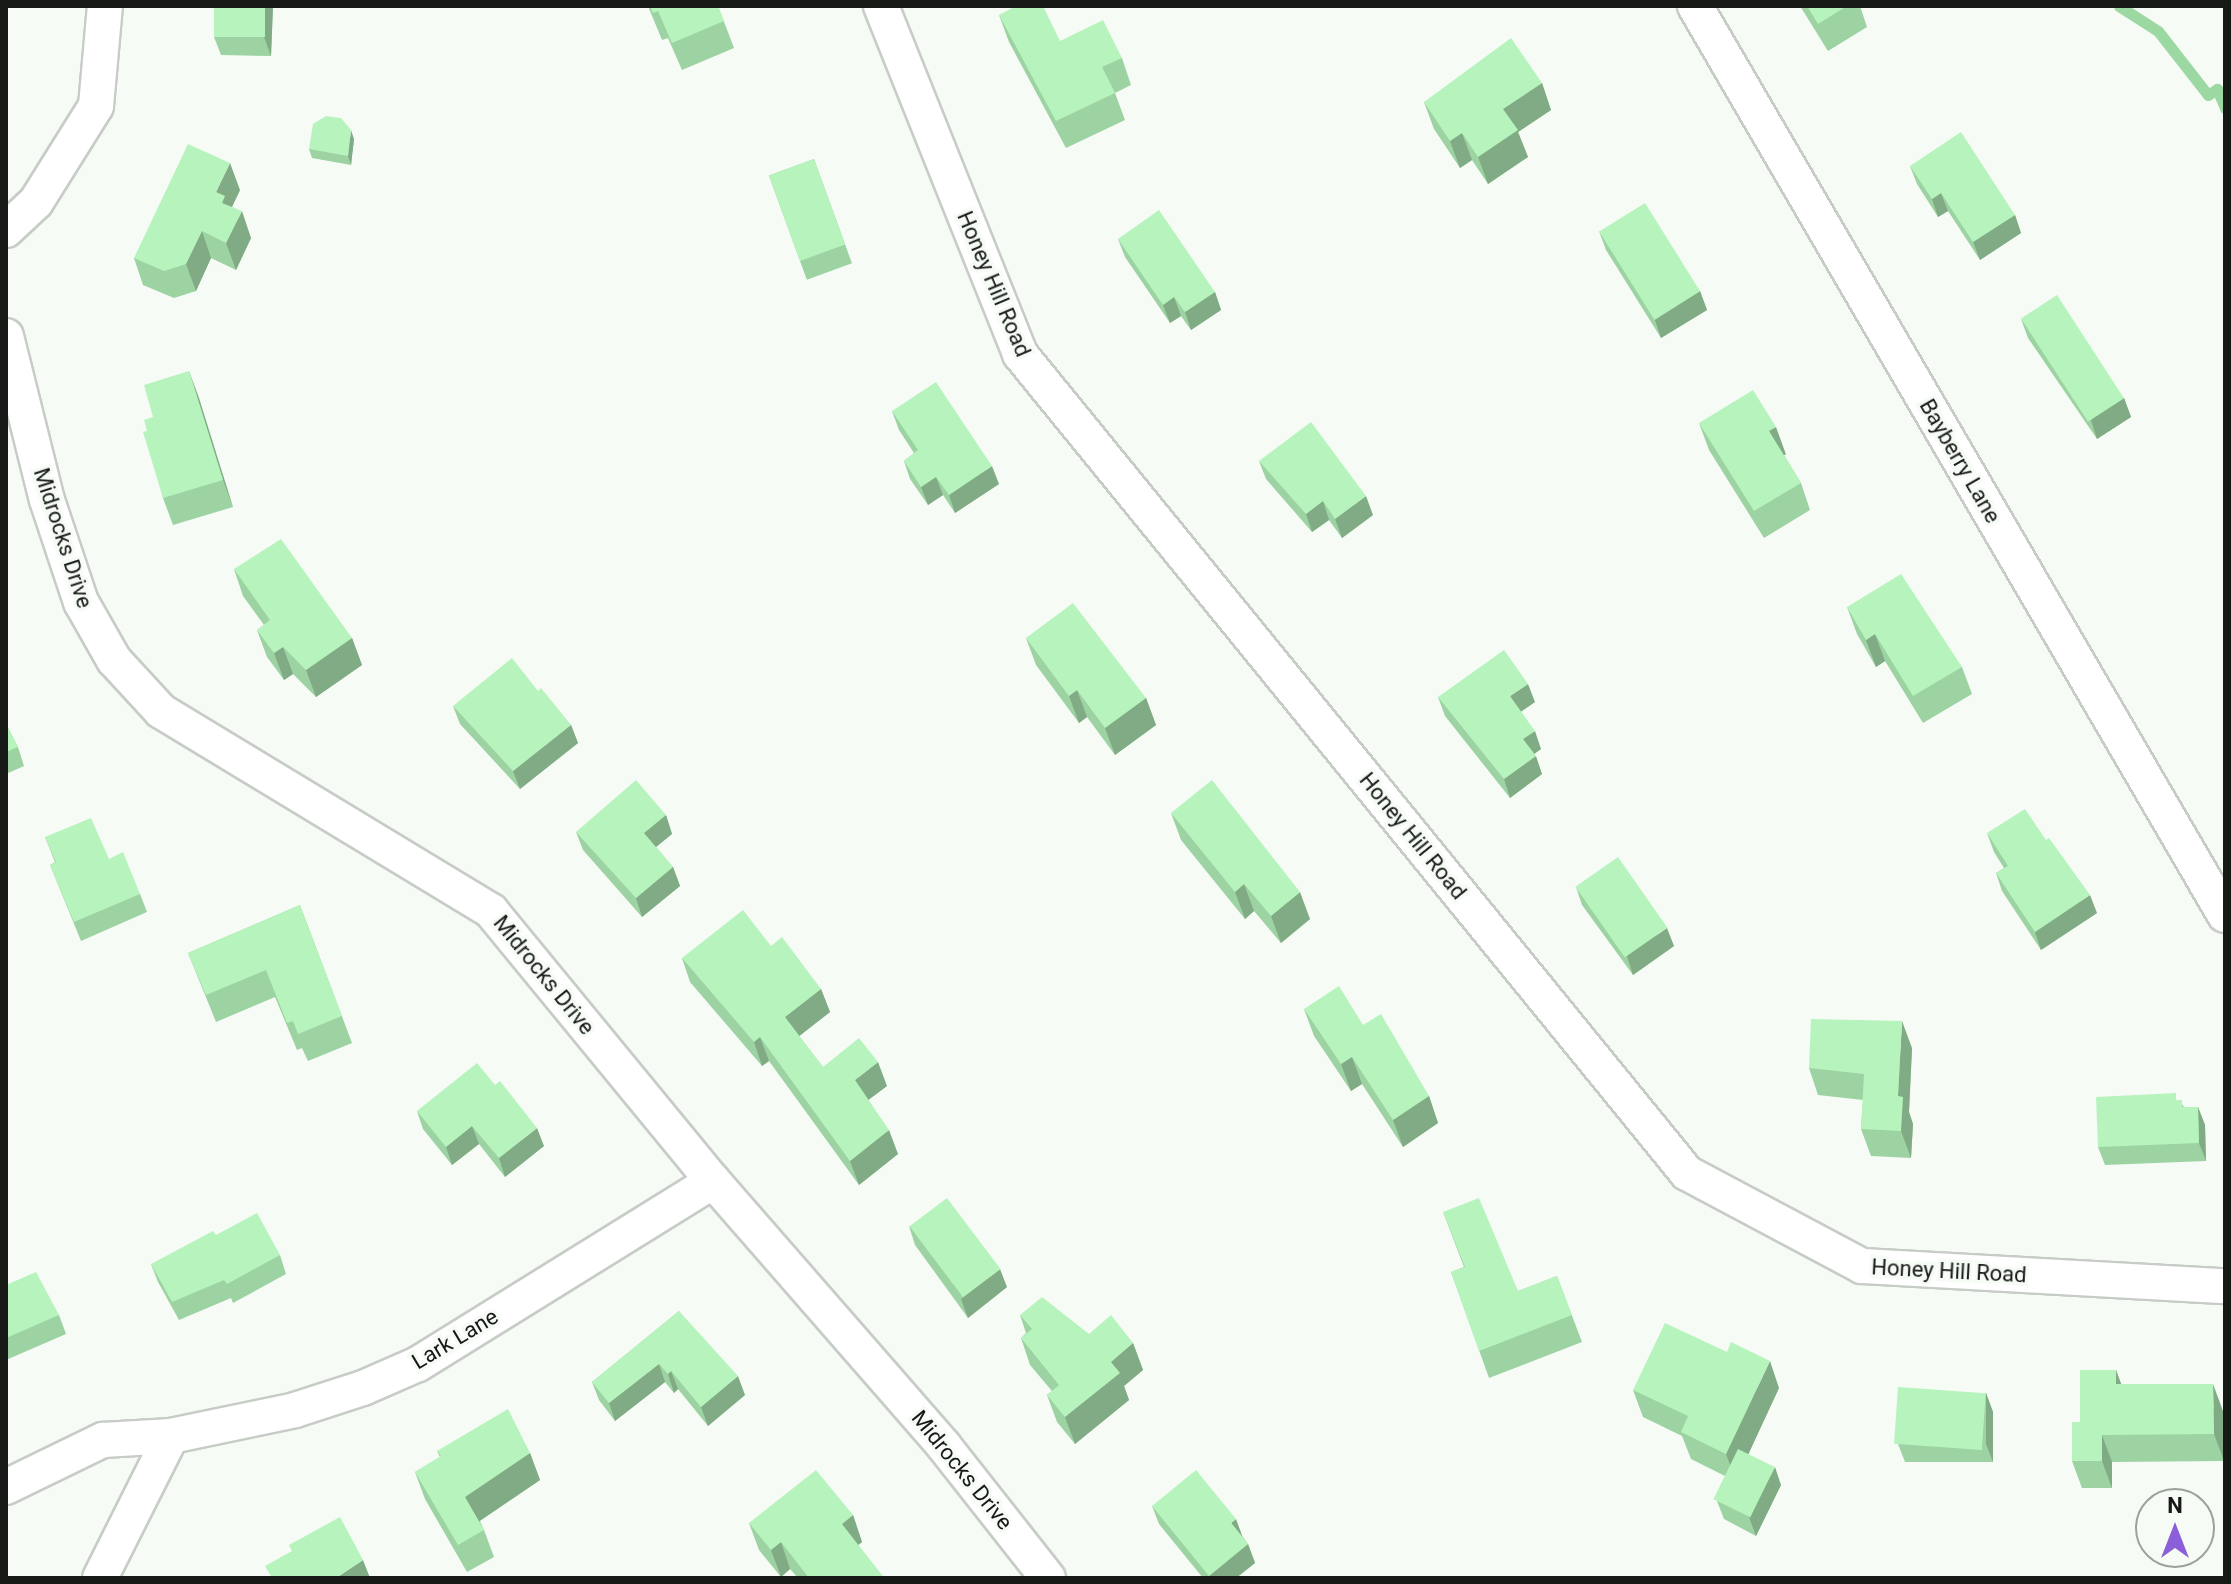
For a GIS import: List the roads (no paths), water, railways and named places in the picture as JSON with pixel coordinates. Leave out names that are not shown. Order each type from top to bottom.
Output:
[{"type":"street","points":[[6,230],[36,202],[96,106],[105,6]]},
{"type":"street","name":"Honey Hill Road","points":[[881,6],[1020,354],[1687,1173],[1862,1266],[2225,1286]]},
{"type":"street","name":"Bayberry Lane","points":[[1695,6],[2225,915]]},
{"type":"street","name":"Midrocks Drive","points":[[6,336],[47,500],[81,602],[114,660],[161,711],[491,911],[713,1181],[944,1446],[1048,1578]]},
{"type":"street","name":"Lark Lane","points":[[6,1487],[103,1440],[171,1436],[295,1410],[418,1364],[713,1181]]},
{"type":"street","points":[[100,1578],[171,1436]]},
{"type":"waterway","points":[[2119,6],[2158,31],[2208,95],[2217,89],[2225,108]]}]
